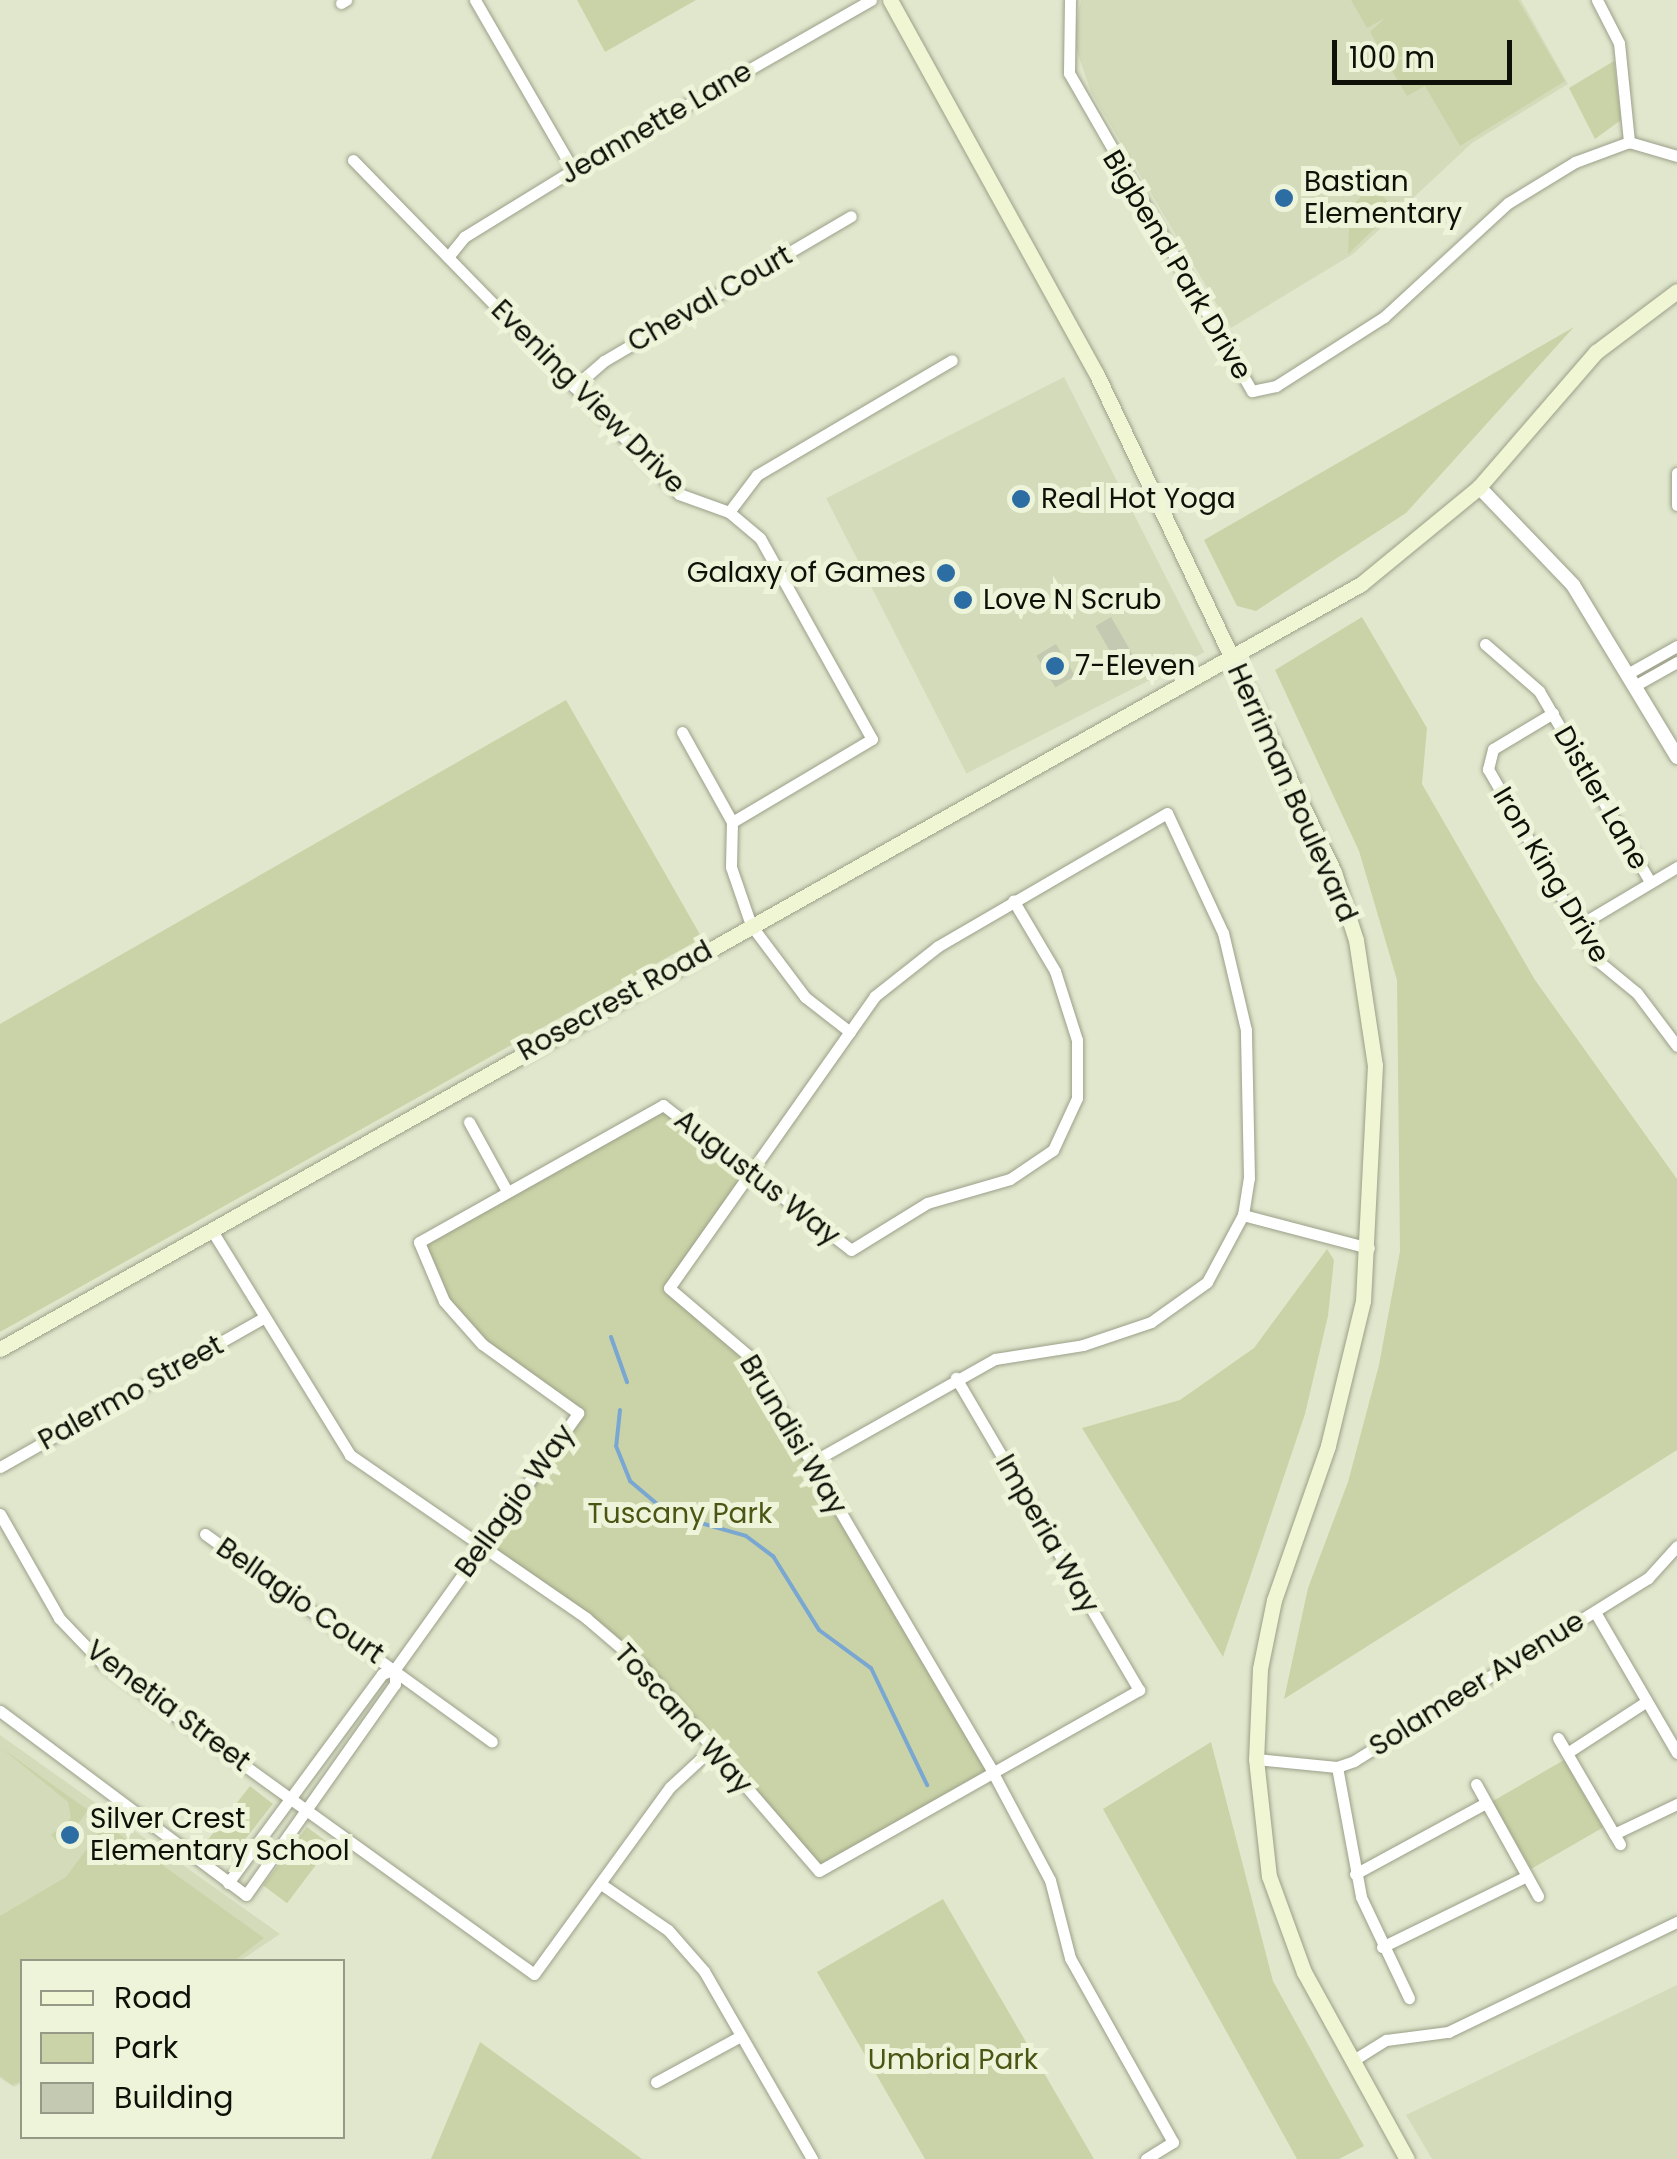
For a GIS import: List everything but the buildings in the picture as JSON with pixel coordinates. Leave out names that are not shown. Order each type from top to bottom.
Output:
[{"type":"main road","name":"Herriman Boulevard","points":[[890,0],[1096,373],[1334,872],[1356,940],[1374,1065],[1370,1248],[1328,1446],[1274,1600],[1260,1669],[1256,1760],[1268,1876],[1304,1972],[1407,2159]]},
{"type":"main road","name":"Rosecrest Road","points":[[0,1349],[1232,658],[1401,557],[1478,487],[1562,384],[1677,290]]},
{"type":"street","points":[[475,0],[573,170]]},
{"type":"street","name":"Jeannette Lane","points":[[448,257],[464,237],[573,170],[871,0]]},
{"type":"street","name":"Bigbend Park Drive","points":[[1070,0],[1068,73],[1252,391],[1276,386],[1384,317],[1508,204],[1575,162],[1629,142]]},
{"type":"street","points":[[1596,0],[1621,54],[1629,142],[1677,156]]},
{"type":"street","name":"Evening View Drive","points":[[353,160],[679,494],[729,512],[760,538],[872,738],[732,822]]},
{"type":"street","name":"Cheval Court","points":[[574,387],[604,361],[851,216]]},
{"type":"street","points":[[729,512],[756,475],[952,360]]},
{"type":"street","points":[[1677,473],[1677,504]]},
{"type":"street","points":[[1478,487],[1574,584],[1677,756]]},
{"type":"street","name":"Distler Lane","points":[[1485,644],[1553,713],[1650,882]]},
{"type":"street","points":[[1633,679],[1677,646]]},
{"type":"street","points":[[1633,679],[1677,662]]},
{"type":"street","name":"Iron King Drive","points":[[1553,713],[1493,749],[1488,770],[1598,961],[1638,993],[1675,1040]]},
{"type":"street","points":[[682,732],[732,822],[731,867],[750,925],[806,997],[850,1032]]},
{"type":"street","name":"Brundisi Way","points":[[1146,2159],[1174,2142],[1070,1958],[1050,1880],[992,1770],[748,1356],[669,1288],[875,996],[1012,900],[1167,813],[1223,933],[1246,1030],[1243,1215]]},
{"type":"street","points":[[1578,926],[1677,867]]},
{"type":"street","name":"Augustus Way","points":[[663,1105],[851,1250],[927,1203],[1010,1179],[1053,1150],[1077,1098],[1077,1040],[1056,972],[1012,900]]},
{"type":"street","name":"Bellagio Way","points":[[395,1669],[395,1684],[246,1895],[228,1883],[382,1674],[395,1669],[578,1413],[482,1344],[444,1301],[420,1242],[663,1105]]},
{"type":"street","points":[[469,1122],[507,1191]]},
{"type":"street","points":[[812,1462],[995,1359],[1083,1345],[1151,1322],[1207,1282],[1243,1215],[1370,1248]]},
{"type":"street","name":"Toscana Way","points":[[211,1230],[262,1319],[350,1456],[482,1546],[641,1665],[819,1871],[1139,1690]]},
{"type":"street","name":"Palermo Street","points":[[0,1467],[262,1319]]},
{"type":"street","name":"Imperia Way","points":[[956,1378],[1139,1690]]},
{"type":"street","name":"Venetia Street","points":[[0,1514],[59,1618],[102,1663],[534,1974],[670,1787],[710,1749]]},
{"type":"street","name":"Bellagio Court","points":[[205,1534],[492,1742]]},
{"type":"street","name":"Solameer Avenue","points":[[1256,1760],[1336,1767],[1595,1612],[1648,1578],[1676,1550]]},
{"type":"street","points":[[1595,1612],[1677,1754]]},
{"type":"street","points":[[1567,1753],[1646,1701]]},
{"type":"street","points":[[0,1711],[228,1883]]},
{"type":"street","points":[[1558,1738],[1617,1839],[1677,1804]]},
{"type":"street","points":[[1336,1767],[1354,1874],[1382,1946],[1409,1998]]},
{"type":"street","points":[[1476,1784],[1538,1896]]},
{"type":"street","points":[[1354,1874],[1486,1804]]},
{"type":"street","points":[[1382,1946],[1527,1876]]},
{"type":"street","points":[[601,1884],[668,1930],[704,1971],[812,2159]]},
{"type":"street","points":[[1352,2060],[1386,2040],[1448,2032],[1677,1922]]},
{"type":"street","points":[[656,2082],[739,2037]]},
{"type":"shaded area","name":"Bastian Elementary","points":[[1081,0],[1521,0],[1568,84],[1472,143],[1353,254],[1231,328],[1091,92],[1073,40]]},
{"type":"shaded area","points":[[1064,377],[1204,652],[966,774],[826,498]]},
{"type":"shaded area","name":"Silver Crest Elementary School","points":[[0,1735],[280,1934],[243,1959],[20,1959],[20,2084],[14,2087],[0,2078]]},
{"type":"shaded area","points":[[1677,1985],[1677,2159],[1432,2159],[1406,2115]]},
{"type":"green space","points":[[577,0],[696,0],[605,52]]},
{"type":"green space","points":[[1351,0],[1518,0],[1565,81],[1460,146],[1425,86],[1407,96],[1389,66],[1407,55],[1387,62],[1370,32],[1385,18],[1367,28]]},
{"type":"green space","points":[[1614,61],[1621,120],[1595,139],[1569,88]]},
{"type":"green space","points":[[1372,185],[1395,209],[1348,254],[1350,208]]},
{"type":"green space","points":[[1574,327],[1406,513],[1256,611],[1237,606],[1204,540]]},
{"type":"green space","points":[[1362,617],[1427,728],[1422,784],[1535,980],[1677,1179],[1677,1450],[1284,1699],[1308,1588],[1348,1482],[1379,1365],[1400,1251],[1397,980],[1359,851],[1275,670]]},
{"type":"green space","points":[[566,700],[702,938],[0,1332],[0,1024]]},
{"type":"green space","name":"Tuscany Park","points":[[663,1105],[748,1173],[669,1288],[749,1356],[992,1771],[819,1871],[641,1665],[482,1546],[578,1413],[482,1344],[444,1301],[419,1242]]},
{"type":"green space","points":[[1327,1249],[1334,1260],[1328,1316],[1305,1414],[1223,1657],[1082,1428],[1180,1400],[1254,1348]]},
{"type":"green space","points":[[1211,1742],[1273,1981],[1364,2146],[1339,2159],[1297,2159],[1103,1809]]},
{"type":"green space","points":[[0,1747],[88,1810],[61,1847],[51,1835],[71,1818],[68,1802]]},
{"type":"green space","points":[[1564,1760],[1603,1828],[1531,1869],[1492,1801]]},
{"type":"green space","points":[[250,1786],[273,1804],[227,1862],[204,1844]]},
{"type":"green space","name":"Silver Crest Elementary School","points":[[105,1824],[264,1938],[237,1959],[20,1959],[20,2082],[12,2085],[0,2076],[0,1916],[66,1877]]},
{"type":"green space","points":[[307,1827],[331,1845],[287,1903],[263,1885]]},
{"type":"green space","name":"Umbria Park","points":[[943,1899],[1094,2159],[925,2159],[817,1972]]},
{"type":"green space","points":[[480,2042],[642,2159],[431,2159]]},
{"type":"waterway","points":[[611,1337],[627,1382]]},
{"type":"waterway","points":[[620,1410],[616,1446],[630,1481],[669,1514],[746,1536],[773,1556],[819,1630],[871,1668],[927,1785]]},
{"type":"place","name":"Bastian Elementary","points":[[1284,198]]},
{"type":"place","name":"Real Hot Yoga","points":[[1021,499]]},
{"type":"place","name":"Galaxy of Games","points":[[946,573]]},
{"type":"place","name":"Love N Scrub","points":[[963,600]]},
{"type":"place","name":"7-Eleven","points":[[1055,666]]},
{"type":"place","name":"Silver Crest Elementary School","points":[[70,1835]]}]
